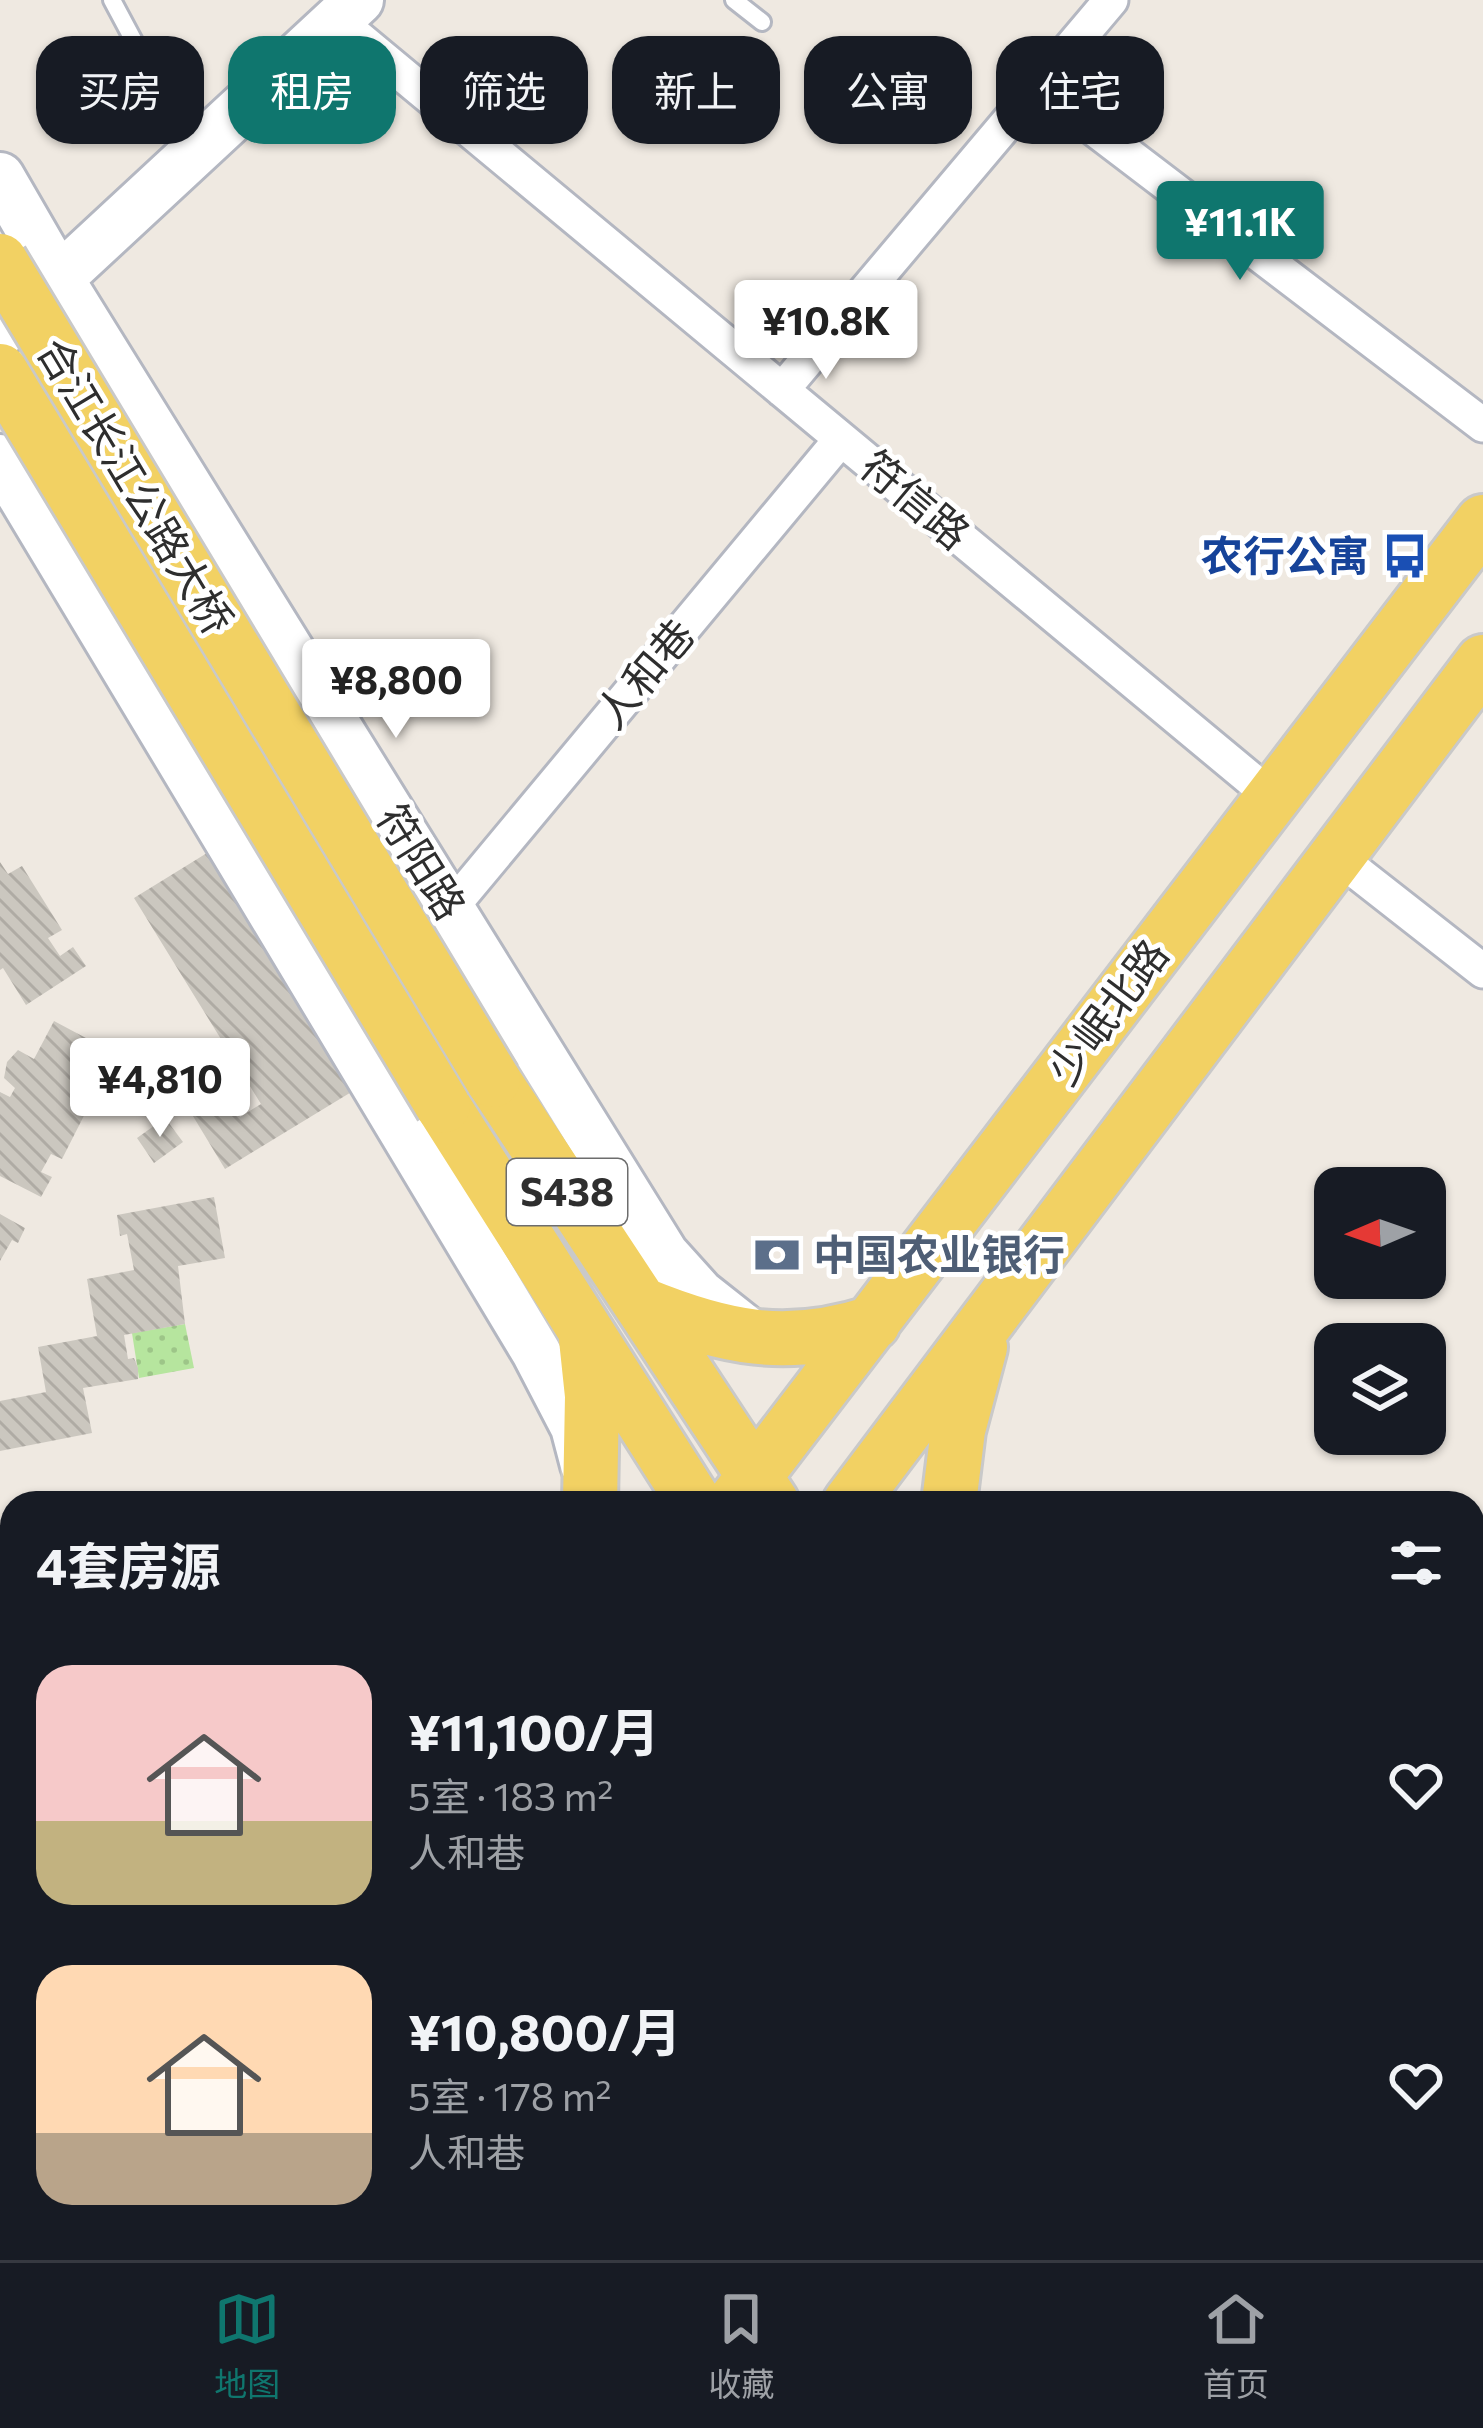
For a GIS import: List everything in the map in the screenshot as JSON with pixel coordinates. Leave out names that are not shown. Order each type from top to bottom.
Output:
[{"type":"main road","name":"合江长江公路大桥","points":[[0,262],[493,1080],[641,1304]]},
{"type":"main road","name":"合江长江公路大桥","points":[[0,374],[443,1106],[585,1331]]},
{"type":"main road","name":"少岷北路","points":[[756,1491],[873,1323],[1483,522]]},
{"type":"main road","name":"少岷北路","points":[[859,1491],[1483,662]]},
{"type":"main road","points":[[1067,1067],[1136,1121]]},
{"type":"main road","points":[[641,1304],[685,1322],[757,1339],[830,1337],[873,1323]]},
{"type":"main road","name":"S438","points":[[641,1304],[752,1491]]},
{"type":"main road","points":[[950,1491],[958,1430],[991,1315]]},
{"type":"main road","points":[[585,1331],[592,1396],[590,1491]]},
{"type":"main road","name":"S438","points":[[585,1331],[687,1491]]},
{"type":"street","points":[[1080,36],[1111,0]]},
{"type":"street","points":[[0,333],[348,10]]},
{"type":"street","name":"符信路","points":[[348,10],[782,390],[1271,796]]},
{"type":"street","points":[[782,390],[996,136]]},
{"type":"street","points":[[1114,144],[1483,425]]},
{"type":"street","name":"符阳路","points":[[0,177],[664,1254],[700,1294],[757,1339]]},
{"type":"street","points":[[0,374],[58,341],[82,342],[110,358]]},
{"type":"street","name":"人和巷","points":[[450,909],[841,439]]},
{"type":"street","points":[[0,459],[536,1352],[575,1426],[589,1491]]},
{"type":"street","points":[[1335,855],[1483,971]]},
{"type":"lane","points":[[112,0],[195,155]]},
{"type":"lane","points":[[734,0],[761,22]]},
{"type":"green space","points":[[185,1324],[194,1368],[139,1378],[132,1333]]},
{"type":"building","points":[[207,853],[353,1091],[225,1169],[179,1093],[197,1083],[207,1100],[223,1091],[240,1117],[261,1104],[134,898]]},
{"type":"building","points":[[0,862],[8,874],[22,866],[62,930],[48,938],[60,956],[73,947],[86,966],[26,1005],[3,968],[0,970]]},
{"type":"building","points":[[54,1021],[116,1054],[105,1076],[98,1073],[89,1088],[96,1092],[62,1159],[51,1154],[41,1172],[52,1177],[41,1197],[0,1176],[0,1092],[10,1097],[15,1088],[4,1078],[7,1062],[18,1050],[34,1059]]},
{"type":"building","points":[[165,1118],[183,1142],[154,1163],[137,1138]]},
{"type":"building","points":[[214,1197],[225,1258],[178,1266],[185,1324],[124,1335],[138,1379],[83,1388],[92,1433],[0,1451],[0,1401],[46,1392],[38,1347],[97,1336],[87,1279],[134,1270],[127,1234],[120,1236],[117,1215]]},
{"type":"building","points":[[0,1214],[25,1228],[0,1261]]},
{"type":"place","name":"农行公寓","points":[[1405,556]]},
{"type":"place","name":"中国农业银行","points":[[777,1255]]}]
